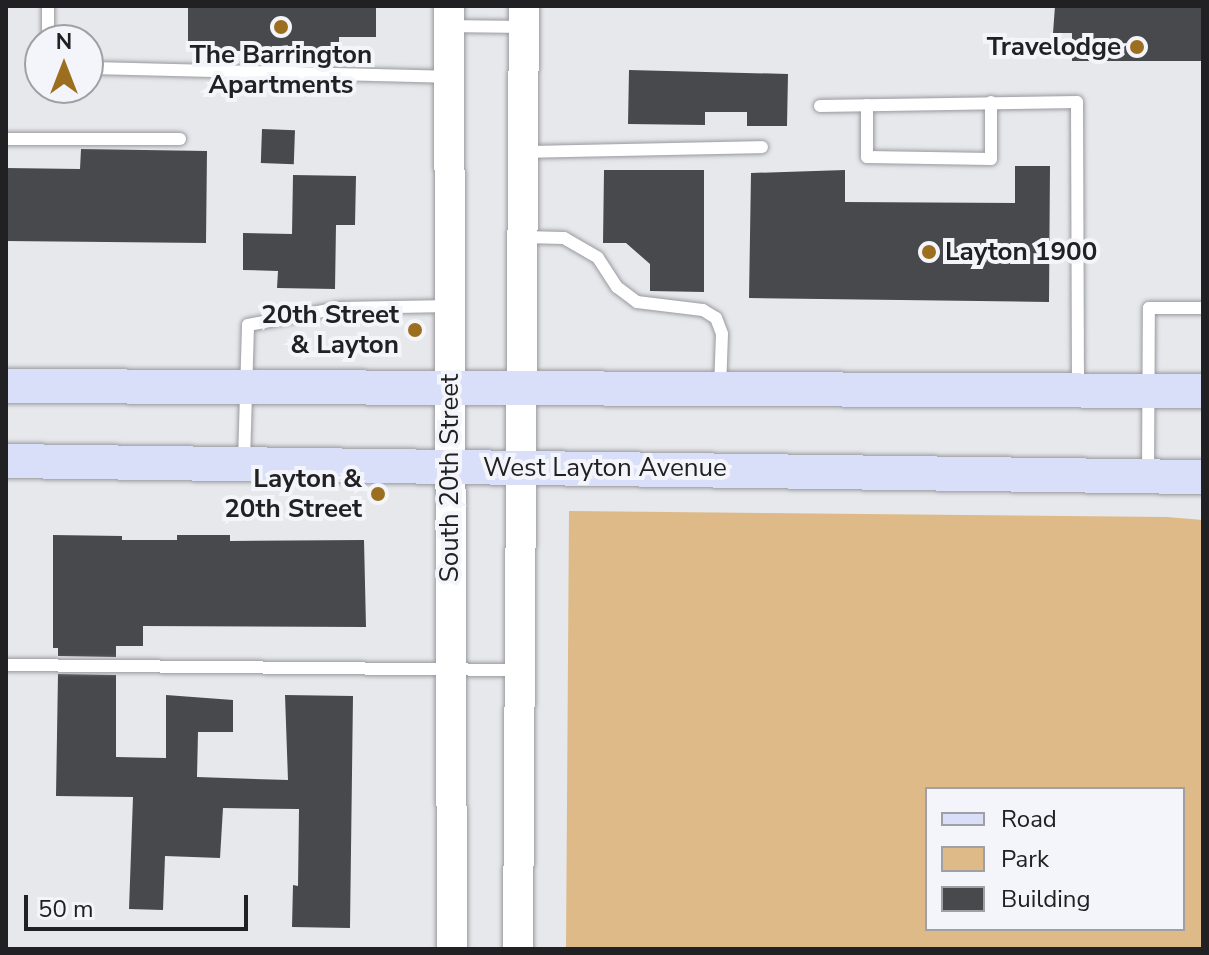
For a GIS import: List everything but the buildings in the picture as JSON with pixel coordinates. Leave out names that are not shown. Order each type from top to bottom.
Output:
[{"type":"main road","points":[[6,386],[1203,391]]},
{"type":"main road","name":"West Layton Avenue","points":[[6,461],[1203,477]]},
{"type":"street","name":"South 20th Street","points":[[449,16],[452,949]]},
{"type":"street","points":[[518,949],[524,16]]},
{"type":"lane","points":[[449,16],[524,16]]},
{"type":"lane","points":[[104,68],[450,77]]},
{"type":"lane","points":[[867,105],[867,157],[991,159],[991,102]]},
{"type":"lane","points":[[820,106],[1077,102],[1078,390]]},
{"type":"lane","points":[[6,139],[180,139]]},
{"type":"lane","points":[[524,152],[762,147]]},
{"type":"lane","points":[[524,237],[564,238],[598,258],[617,287],[637,302],[703,310],[716,318],[722,334],[720,389]]},
{"type":"lane","points":[[244,464],[248,325],[339,308],[451,306]]},
{"type":"lane","points":[[1148,475],[1149,308],[1203,308]]},
{"type":"lane","points":[[6,665],[521,671]]},
{"type":"green space","points":[[569,511],[1167,517],[1203,520],[1203,949],[566,949]]},
{"type":"place","name":"The Barrington Apartments","points":[[281,27]]},
{"type":"place","name":"Travelodge","points":[[1137,47]]},
{"type":"place","name":"Layton 1900","points":[[929,252]]},
{"type":"place","name":"20th Street & Layton","points":[[415,330]]},
{"type":"place","name":"Layton & 20th Street","points":[[378,494]]}]
